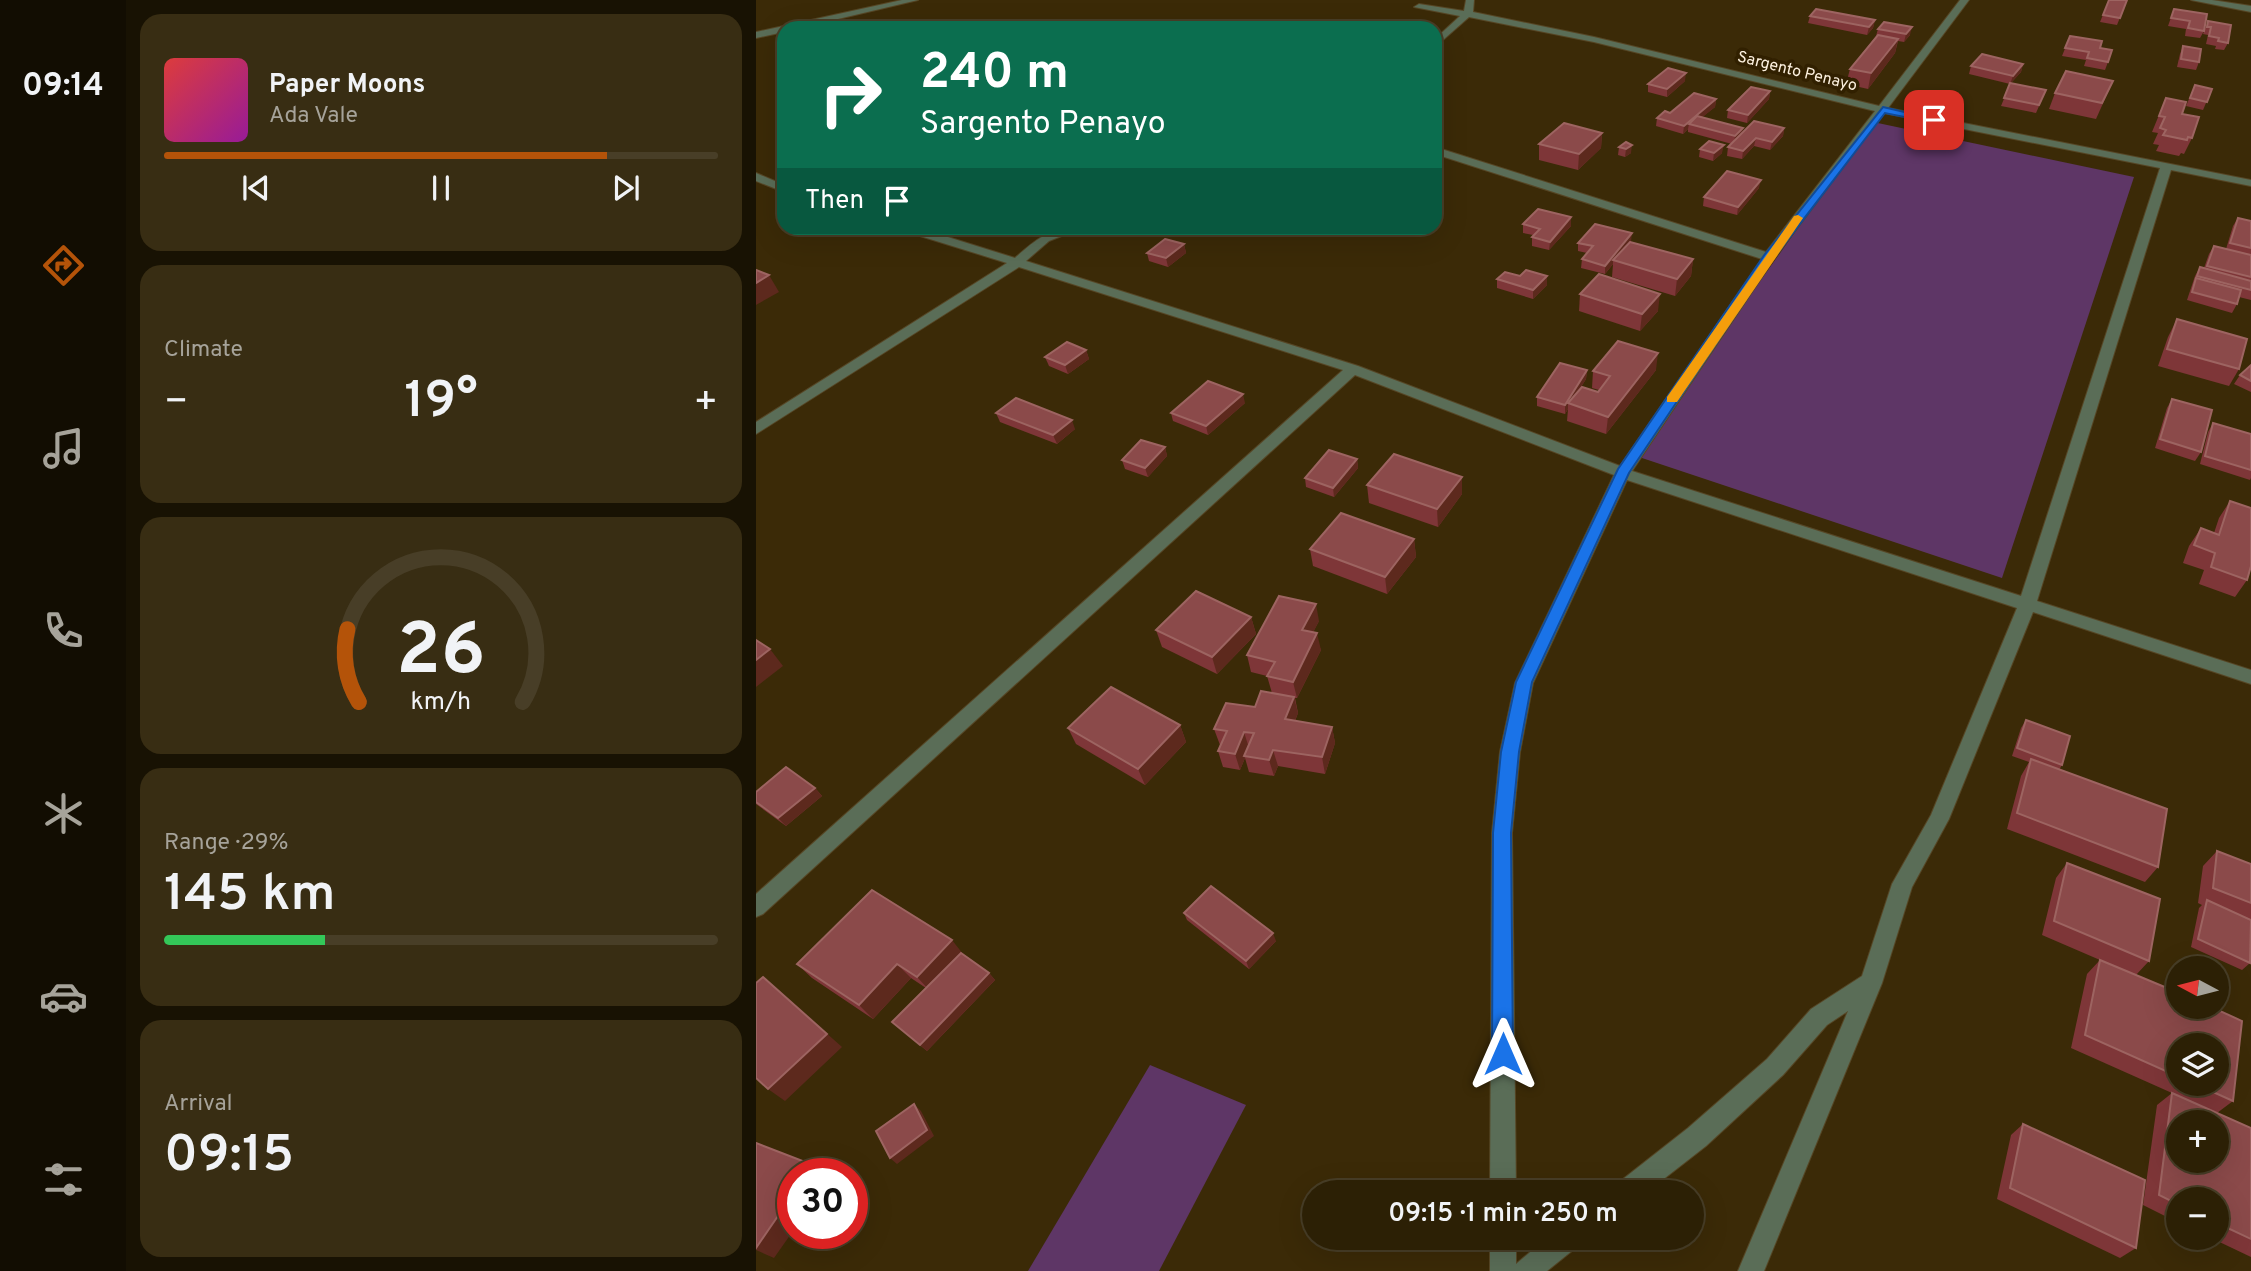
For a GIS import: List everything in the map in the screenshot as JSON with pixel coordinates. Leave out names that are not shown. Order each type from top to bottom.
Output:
[{"type":"street","points":[[817,21],[914,0]]},
{"type":"street","points":[[1442,37],[1468,13],[1469,0]]},
{"type":"street","points":[[1503,1180],[1502,833],[1510,752],[1524,682],[1623,473],[1769,257],[1965,0]]},
{"type":"street","points":[[2195,0],[2251,9]]},
{"type":"street","name":"Sargento Penayo","points":[[1419,7],[1468,13],[1639,49],[1883,110],[2251,183]]},
{"type":"street","points":[[756,35],[777,30]]},
{"type":"street","points":[[1442,152],[1769,257]]},
{"type":"street","points":[[1751,1271],[1871,983],[1902,884],[1940,819],[2027,605],[2166,165]]},
{"type":"street","points":[[756,176],[762,186]]},
{"type":"street","points":[[931,235],[1353,369],[1623,473],[2251,677]]},
{"type":"street","points":[[756,429],[1018,262],[1045,238],[1052,235]]},
{"type":"street","points":[[756,907],[1353,369]]},
{"type":"street","points":[[1642,1180],[1697,1137],[1775,1067],[1819,1017],[1871,983]]},
{"type":"street","points":[[1503,1250],[1503,1271]]},
{"type":"street","points":[[1526,1271],[1553,1250]]},
{"type":"shaded area","points":[[1873,122],[2134,177],[2002,578],[1636,456]]},
{"type":"shaded area","points":[[1150,1065],[1246,1105],[1159,1271],[1028,1271]]},
{"type":"building","points":[[2109,0],[2127,0],[2120,18],[2103,15]]},
{"type":"building","points":[[1816,9],[1875,20],[1869,27],[1810,16]]},
{"type":"building","points":[[2174,9],[2207,14],[2204,31],[2188,28],[2190,21],[2171,18]]},
{"type":"building","points":[[2208,21],[2231,25],[2228,43],[2209,36],[2211,27],[2207,27]]},
{"type":"building","points":[[1884,22],[1912,27],[1906,34],[1878,29]]},
{"type":"building","points":[[1878,35],[1898,39],[1871,73],[1850,69]]},
{"type":"building","points":[[2070,36],[2102,41],[2100,48],[2112,50],[2108,62],[2087,58],[2089,52],[2065,48]]},
{"type":"building","points":[[2183,46],[2201,49],[2199,62],[2181,59]]},
{"type":"building","points":[[1982,54],[2023,64],[2013,76],[1971,66]]},
{"type":"building","points":[[1668,68],[1686,73],[1667,89],[1648,84]]},
{"type":"building","points":[[2066,71],[2113,81],[2102,103],[2055,93]]},
{"type":"building","points":[[2010,83],[2046,90],[2039,105],[2004,98]]},
{"type":"building","points":[[2195,85],[2212,89],[2207,102],[2190,98]]},
{"type":"building","points":[[1751,87],[1770,91],[1748,115],[1728,110]]},
{"type":"building","points":[[1694,93],[1716,99],[1684,126],[1657,118],[1665,111],[1670,113]]},
{"type":"building","points":[[2166,98],[2186,102],[2182,114],[2199,117],[2192,138],[2188,137],[2187,140],[2163,135],[2166,130],[2160,128],[2165,117],[2159,116]]},
{"type":"building","points":[[1697,116],[1743,128],[1735,136],[1689,124]]},
{"type":"building","points":[[1754,121],[1784,128],[1772,142],[1756,138],[1743,151],[1728,147]]},
{"type":"building","points":[[1564,123],[1602,133],[1579,154],[1539,144]]},
{"type":"building","points":[[1709,141],[1724,145],[1714,153],[1700,149]]},
{"type":"building","points":[[1626,142],[1632,145],[1626,149],[1619,147]]},
{"type":"building","points":[[1727,171],[1761,180],[1738,207],[1704,197]]},
{"type":"building","points":[[1538,209],[1571,217],[1550,242],[1532,237],[1540,229],[1523,224]]},
{"type":"building","points":[[2238,218],[2251,221],[2251,248],[2230,243]]},
{"type":"building","points":[[1595,224],[1632,233],[1605,266],[1582,259],[1593,246],[1578,243]]},
{"type":"building","points":[[1165,239],[1184,244],[1166,258],[1147,253]]},
{"type":"building","points":[[1630,242],[1693,259],[1677,279],[1613,260]]},
{"type":"building","points":[[2214,246],[2251,255],[2251,277],[2207,266]]},
{"type":"building","points":[[2200,267],[2251,281],[2251,290],[2197,276]]},
{"type":"building","points":[[756,270],[769,275],[756,283]]},
{"type":"building","points":[[1526,270],[1547,276],[1533,290],[1497,279],[1505,272],[1520,276]]},
{"type":"building","points":[[1599,274],[1660,294],[1642,314],[1580,294]]},
{"type":"building","points":[[2196,278],[2241,290],[2237,304],[2192,292]]},
{"type":"building","points":[[2177,319],[2247,339],[2239,369],[2167,349]]},
{"type":"building","points":[[1618,341],[1658,353],[1608,417],[1568,403],[1582,387],[1598,392],[1610,376],[1593,371]]},
{"type":"building","points":[[1067,342],[1086,350],[1065,365],[1045,357]]},
{"type":"building","points":[[1560,363],[1587,370],[1565,405],[1537,397]]},
{"type":"building","points":[[2251,365],[2251,381],[2240,375]]},
{"type":"building","points":[[1208,381],[1243,394],[1206,426],[1171,413]]},
{"type":"building","points":[[1016,398],[1072,420],[1053,435],[996,413]]},
{"type":"building","points":[[2172,399],[2212,410],[2201,452],[2160,439]]},
{"type":"building","points":[[2213,423],[2251,434],[2251,470],[2205,456]]},
{"type":"building","points":[[1141,440],[1165,447],[1145,468],[1122,460]]},
{"type":"building","points":[[1329,450],[1357,459],[1333,488],[1305,478]]},
{"type":"building","points":[[1394,454],[1462,477],[1437,509],[1367,485]]},
{"type":"building","points":[[2230,501],[2251,508],[2251,566],[2247,580],[2211,567],[2215,553],[2194,545],[2201,528],[2219,535]]},
{"type":"building","points":[[1341,513],[1414,539],[1385,577],[1310,549]]},
{"type":"building","points":[[1196,591],[1251,617],[1212,657],[1156,630]]},
{"type":"building","points":[[1279,596],[1316,604],[1302,630],[1317,633],[1293,682],[1267,676],[1275,662],[1247,655]]},
{"type":"building","points":[[756,640],[770,649],[756,660]]},
{"type":"building","points":[[1111,687],[1180,725],[1138,769],[1068,728]]},
{"type":"building","points":[[1261,691],[1294,697],[1285,719],[1332,727],[1322,757],[1273,750],[1269,760],[1244,756],[1254,733],[1244,732],[1235,754],[1218,751],[1227,731],[1214,729],[1226,703],[1255,707]]},
{"type":"building","points":[[2026,720],[2070,736],[2062,765],[2017,748]]},
{"type":"building","points":[[2031,759],[2167,809],[2158,867],[2017,813]]},
{"type":"building","points":[[786,767],[815,788],[778,818],[756,802],[756,792]]},
{"type":"building","points":[[2217,851],[2251,864],[2251,903],[2213,888]]},
{"type":"building","points":[[2067,863],[2160,899],[2149,961],[2054,921]]},
{"type":"building","points":[[1211,886],[1273,933],[1246,961],[1184,913]]},
{"type":"building","points":[[872,890],[952,940],[917,977],[897,964],[859,1005],[797,964]]},
{"type":"building","points":[[2207,900],[2251,920],[2250,963],[2198,939]]},
{"type":"building","points":[[961,953],[989,973],[920,1045],[892,1022]]},
{"type":"building","points":[[2100,960],[2166,988],[2166,1019],[2229,1019],[2230,1016],[2242,1021],[2233,1101],[2222,1096],[2229,1096],[2229,1033],[2166,1033],[2166,1071],[2085,1035]]},
{"type":"building","points":[[763,977],[827,1034],[768,1089],[756,1078],[756,983]]},
{"type":"building","points":[[2172,1096],[2179,1096],[2210,1110],[2170,1110]]},
{"type":"building","points":[[914,1104],[927,1130],[890,1158],[876,1131]]},
{"type":"building","points":[[2229,1118],[2251,1128],[2251,1239],[2229,1229],[2229,1187],[2166,1187],[2166,1198],[2159,1195],[2166,1140],[2166,1173],[2229,1173]]},
{"type":"building","points":[[2023,1124],[2145,1180],[2136,1248],[2010,1188]]},
{"type":"building","points":[[756,1143],[795,1158],[777,1158],[777,1217],[756,1248]]},
{"type":"slow traffic","points":[[1672,400],[1798,218]]},
{"type":"route","points":[[1503,1054],[1502,833],[1510,752],[1524,682],[1623,473],[1769,257],[1883,110],[1934,120]]}]
